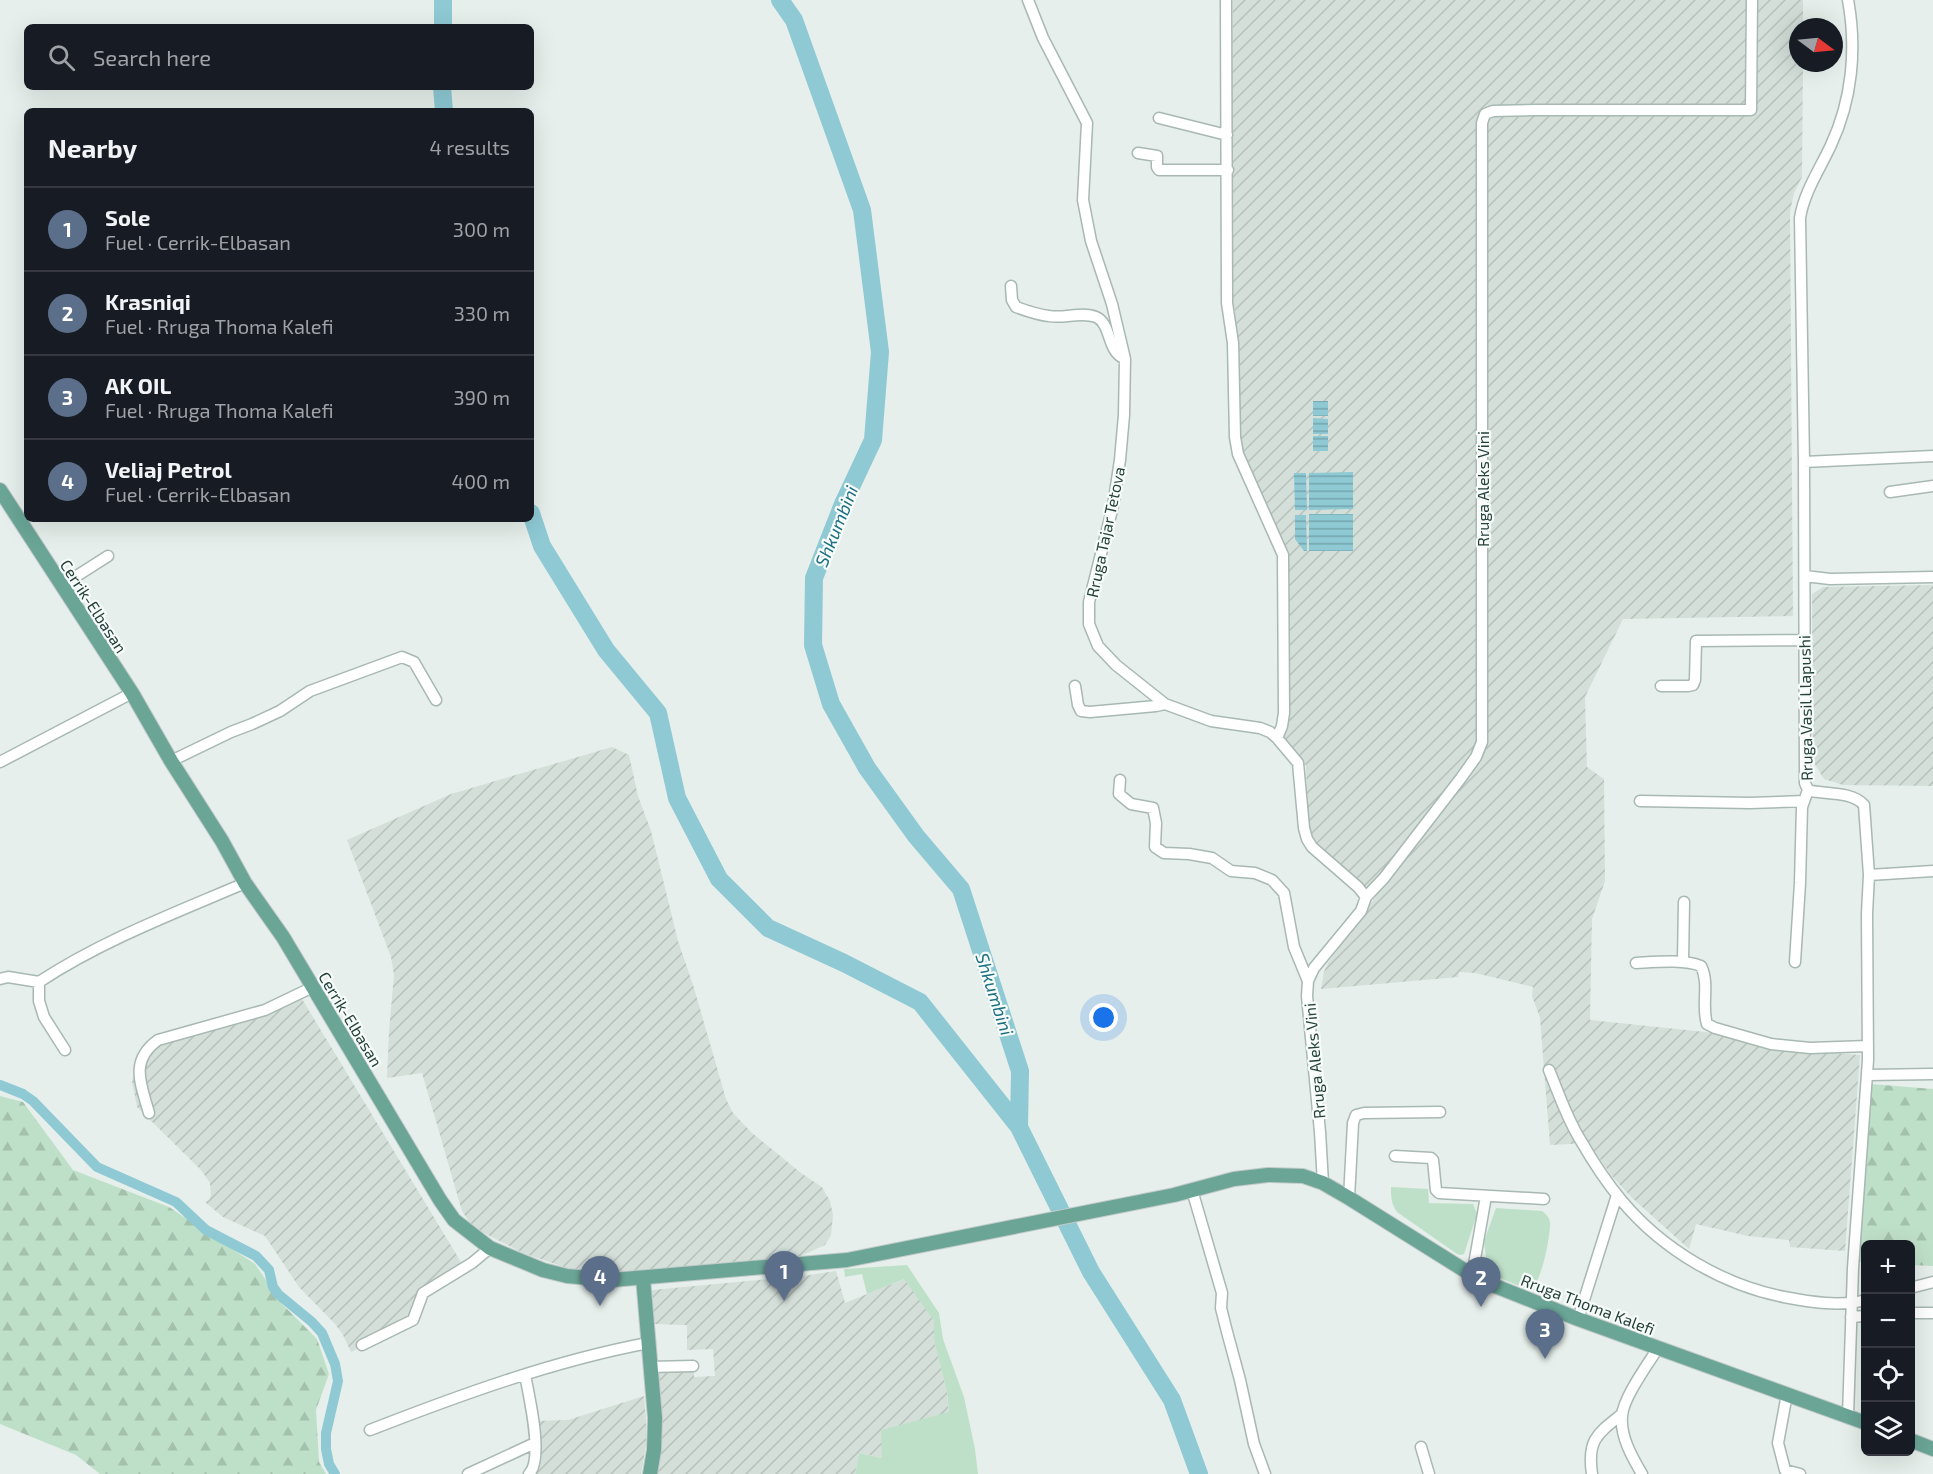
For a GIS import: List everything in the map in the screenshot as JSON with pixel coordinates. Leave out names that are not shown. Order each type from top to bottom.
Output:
[{"type":"main road","name":"Cerrik-Elbasan","points":[[0,490],[132,693],[245,883],[283,937],[454,1220],[490,1248],[543,1270],[567,1276],[612,1280],[847,1260]]},
{"type":"main road","name":"Rruga Thoma Kalefi","points":[[847,1260],[1174,1194],[1234,1179],[1268,1175],[1303,1176],[1323,1183],[1349,1198],[1472,1276],[1658,1348],[1861,1421]]},
{"type":"main road","points":[[643,1278],[655,1418],[654,1450],[650,1474]]},
{"type":"main road","points":[[1915,1442],[1933,1449]]},
{"type":"street","name":"Rruga Tajar Tetova","points":[[1028,0],[1042,38],[1087,123],[1083,200],[1091,241],[1112,304],[1125,359],[1120,460],[1113,506],[1089,602],[1089,624],[1098,646],[1116,665],[1165,704],[1211,721],[1260,728],[1277,738],[1298,763],[1307,839],[1312,847],[1358,887],[1366,897]]},
{"type":"street","points":[[1226,0],[1227,303],[1233,344],[1236,446],[1283,555],[1284,713],[1277,738]]},
{"type":"street","name":"Rruga Aleks Vini","points":[[1323,1183],[1307,996],[1308,981],[1314,968],[1360,911],[1366,897],[1384,878],[1461,778],[1476,757],[1482,742],[1482,123],[1485,114],[1493,111],[1537,110],[1751,110],[1752,0]]},
{"type":"street","name":"Rruga Vasil Llapushi","points":[[1848,0],[1852,28],[1849,95],[1839,127],[1805,196],[1800,218],[1804,462],[1804,783],[1808,790],[1851,797],[1864,805],[1869,875],[1867,1075],[1851,1317],[1848,1416]]},
{"type":"street","points":[[1159,118],[1227,135]]},
{"type":"street","points":[[1138,153],[1157,156],[1156,167],[1159,170],[1228,170]]},
{"type":"street","points":[[1011,286],[1012,300],[1016,307],[1050,317],[1086,315],[1098,318],[1115,352],[1125,359]]},
{"type":"street","points":[[1804,462],[1933,456]]},
{"type":"street","points":[[1890,492],[1933,486]]},
{"type":"street","points":[[61,586],[108,556]]},
{"type":"street","points":[[1804,576],[1830,579],[1933,577]]},
{"type":"street","points":[[1661,686],[1693,685],[1696,641],[1804,640]]},
{"type":"street","points":[[171,760],[280,711],[310,691],[402,657],[414,662],[436,700]]},
{"type":"street","points":[[1075,686],[1081,711],[1165,704]]},
{"type":"street","points":[[0,762],[132,693]]},
{"type":"street","points":[[1119,780],[1119,794],[1131,804],[1153,808],[1156,823],[1155,847],[1164,853],[1212,858],[1231,871],[1255,873],[1272,879],[1284,893],[1294,947],[1308,981]]},
{"type":"street","points":[[1795,962],[1804,801],[1808,790]]},
{"type":"street","points":[[1640,801],[1750,803],[1804,801]]},
{"type":"street","points":[[1869,875],[1933,871]]},
{"type":"street","points":[[0,979],[8,977],[39,982],[133,931],[245,883]]},
{"type":"street","points":[[1683,961],[1684,902]]},
{"type":"street","points":[[1636,963],[1683,961],[1701,966],[1705,973],[1705,1016],[1707,1024],[1715,1028],[1771,1044],[1810,1048],[1868,1046]]},
{"type":"street","points":[[39,982],[39,1001],[44,1017],[65,1050]]},
{"type":"street","points":[[148,1113],[138,1074],[147,1047],[158,1040],[265,1010],[312,987]]},
{"type":"street","points":[[1549,1070],[1580,1141],[1622,1202],[1681,1254],[1718,1275],[1759,1292],[1803,1301],[1852,1304],[1861,1301]]},
{"type":"street","points":[[1867,1075],[1933,1074]]},
{"type":"street","points":[[1349,1198],[1353,1123],[1356,1115],[1440,1112]]},
{"type":"street","points":[[1395,1156],[1431,1158],[1436,1190],[1439,1193],[1544,1199]]},
{"type":"street","points":[[1192,1190],[1222,1293],[1221,1308],[1254,1444],[1265,1474]]},
{"type":"street","points":[[1578,1318],[1617,1195]]},
{"type":"street","points":[[1472,1276],[1486,1196]]},
{"type":"street","points":[[362,1345],[413,1320],[423,1293],[472,1263],[490,1248]]},
{"type":"street","points":[[1915,1287],[1933,1281]]},
{"type":"street","points":[[1915,1314],[1933,1313]]},
{"type":"street","points":[[1851,1317],[1861,1316]]},
{"type":"street","points":[[370,1430],[452,1398],[525,1375],[607,1351],[648,1343]]},
{"type":"street","points":[[1592,1474],[1591,1452],[1598,1434],[1622,1414],[1629,1396],[1658,1348]]},
{"type":"street","points":[[650,1367],[693,1366]]},
{"type":"street","points":[[525,1375],[535,1428],[534,1466],[529,1474]]},
{"type":"street","points":[[1787,1394],[1778,1443],[1785,1470],[1800,1474]]},
{"type":"street","points":[[1622,1414],[1626,1440],[1642,1474]]},
{"type":"street","points":[[468,1474],[535,1443]]},
{"type":"street","points":[[1421,1447],[1429,1474]]},
{"type":"shaded area","points":[[1233,0],[1803,0],[1803,18],[1789,18],[1789,72],[1803,72],[1802,177],[1794,193],[1790,212],[1793,616],[1623,619],[1585,697],[1587,767],[1604,779],[1605,881],[1592,919],[1590,1020],[1724,1034],[1760,1044],[1760,1048],[1860,1055],[1845,1251],[1790,1247],[1789,1240],[1748,1236],[1696,1224],[1689,1249],[1631,1197],[1611,1175],[1589,1143],[1550,1145],[1540,1018],[1532,996],[1533,987],[1475,973],[1459,972],[1458,977],[1321,989],[1328,963],[1376,896],[1308,837],[1306,766],[1283,741],[1285,557],[1237,448],[1235,309],[1229,307]]},
{"type":"shaded area","points":[[1933,585],[1933,786],[1843,785],[1824,779],[1813,761],[1812,594],[1823,587]]},
{"type":"shaded area","points":[[612,747],[629,755],[638,796],[651,831],[678,941],[726,1099],[733,1113],[751,1132],[822,1187],[830,1201],[833,1215],[831,1235],[825,1245],[794,1259],[610,1272],[573,1270],[523,1253],[482,1232],[470,1223],[462,1211],[422,1073],[387,1078],[394,975],[391,957],[347,840],[451,794]]},
{"type":"shaded area","points":[[299,994],[467,1272],[432,1292],[423,1302],[416,1320],[351,1352],[335,1324],[299,1287],[265,1236],[223,1217],[205,1202],[211,1195],[210,1183],[201,1170],[137,1107],[132,1081],[137,1062],[155,1043]]},
{"type":"shaded area","points":[[836,1271],[845,1303],[904,1279],[913,1289],[934,1321],[934,1341],[947,1392],[949,1413],[881,1430],[883,1458],[859,1453],[855,1474],[655,1474],[655,1372],[694,1372],[694,1377],[715,1376],[713,1349],[687,1350],[687,1325],[654,1324],[652,1290]]},
{"type":"shaded area","points":[[644,1396],[646,1445],[641,1474],[536,1474],[535,1421],[568,1420]]},
{"type":"green space","points":[[1871,1084],[1933,1089],[1933,1266],[1915,1265],[1915,1240],[1861,1240],[1861,1262],[1859,1262]]},
{"type":"green space","points":[[0,1096],[23,1102],[73,1170],[169,1207],[255,1264],[283,1305],[317,1339],[329,1374],[316,1410],[319,1462],[326,1474],[100,1474],[76,1455],[0,1424]]},
{"type":"green space","points":[[1391,1187],[1428,1189],[1429,1203],[1473,1204],[1477,1214],[1464,1254],[1457,1254],[1397,1212],[1392,1203]]},
{"type":"green space","points":[[1496,1208],[1542,1211],[1549,1219],[1550,1228],[1545,1256],[1540,1275],[1531,1288],[1524,1288],[1488,1273],[1484,1241]]},
{"type":"green space","points":[[907,1265],[939,1313],[943,1339],[964,1397],[978,1474],[855,1474],[859,1453],[882,1458],[881,1430],[949,1412],[947,1392],[934,1341],[934,1321],[904,1279],[867,1294],[862,1274],[845,1277],[844,1269]]},
{"type":"water","points":[[1313,401],[1328,401],[1328,416],[1313,416]]},
{"type":"water","points":[[1313,418],[1328,419],[1328,434],[1313,434]]},
{"type":"water","points":[[1313,436],[1328,436],[1328,451],[1313,451]]},
{"type":"water","points":[[1353,472],[1353,509],[1309,510],[1309,473]]},
{"type":"water","points":[[1294,473],[1306,473],[1307,510],[1295,510]]},
{"type":"water","points":[[1309,514],[1353,514],[1353,551],[1309,551]]},
{"type":"water","points":[[1295,515],[1306,515],[1307,551],[1304,551],[1295,539]]},
{"type":"waterway","name":"Shkumbini","points":[[443,0],[443,24]]},
{"type":"waterway","name":"Shkumbini","points":[[780,0],[794,20],[862,210],[880,352],[873,440],[843,504],[814,578],[813,645],[831,704],[867,768],[916,836],[961,889],[1020,1071],[1019,1127]]},
{"type":"waterway","name":"Shkumbini","points":[[442,90],[444,108]]},
{"type":"waterway","name":"Shkumbini","points":[[534,522],[542,546],[606,650],[658,713],[677,798],[719,879],[768,928],[920,1002],[1019,1127],[1091,1272],[1172,1400],[1199,1474]]},
{"type":"waterway","points":[[0,1085],[23,1094],[33,1101],[97,1167],[176,1202],[206,1230],[256,1256],[269,1270],[273,1287],[278,1294],[322,1333],[335,1364],[338,1381],[326,1433],[329,1464],[335,1474]]},
{"type":"place","name":"Sole","points":[[784,1301]]},
{"type":"place","name":"Veliaj Petrol","points":[[600,1306]]},
{"type":"place","name":"Krasniqi","points":[[1481,1307]]},
{"type":"place","name":"AK OIL","points":[[1545,1359]]}]
